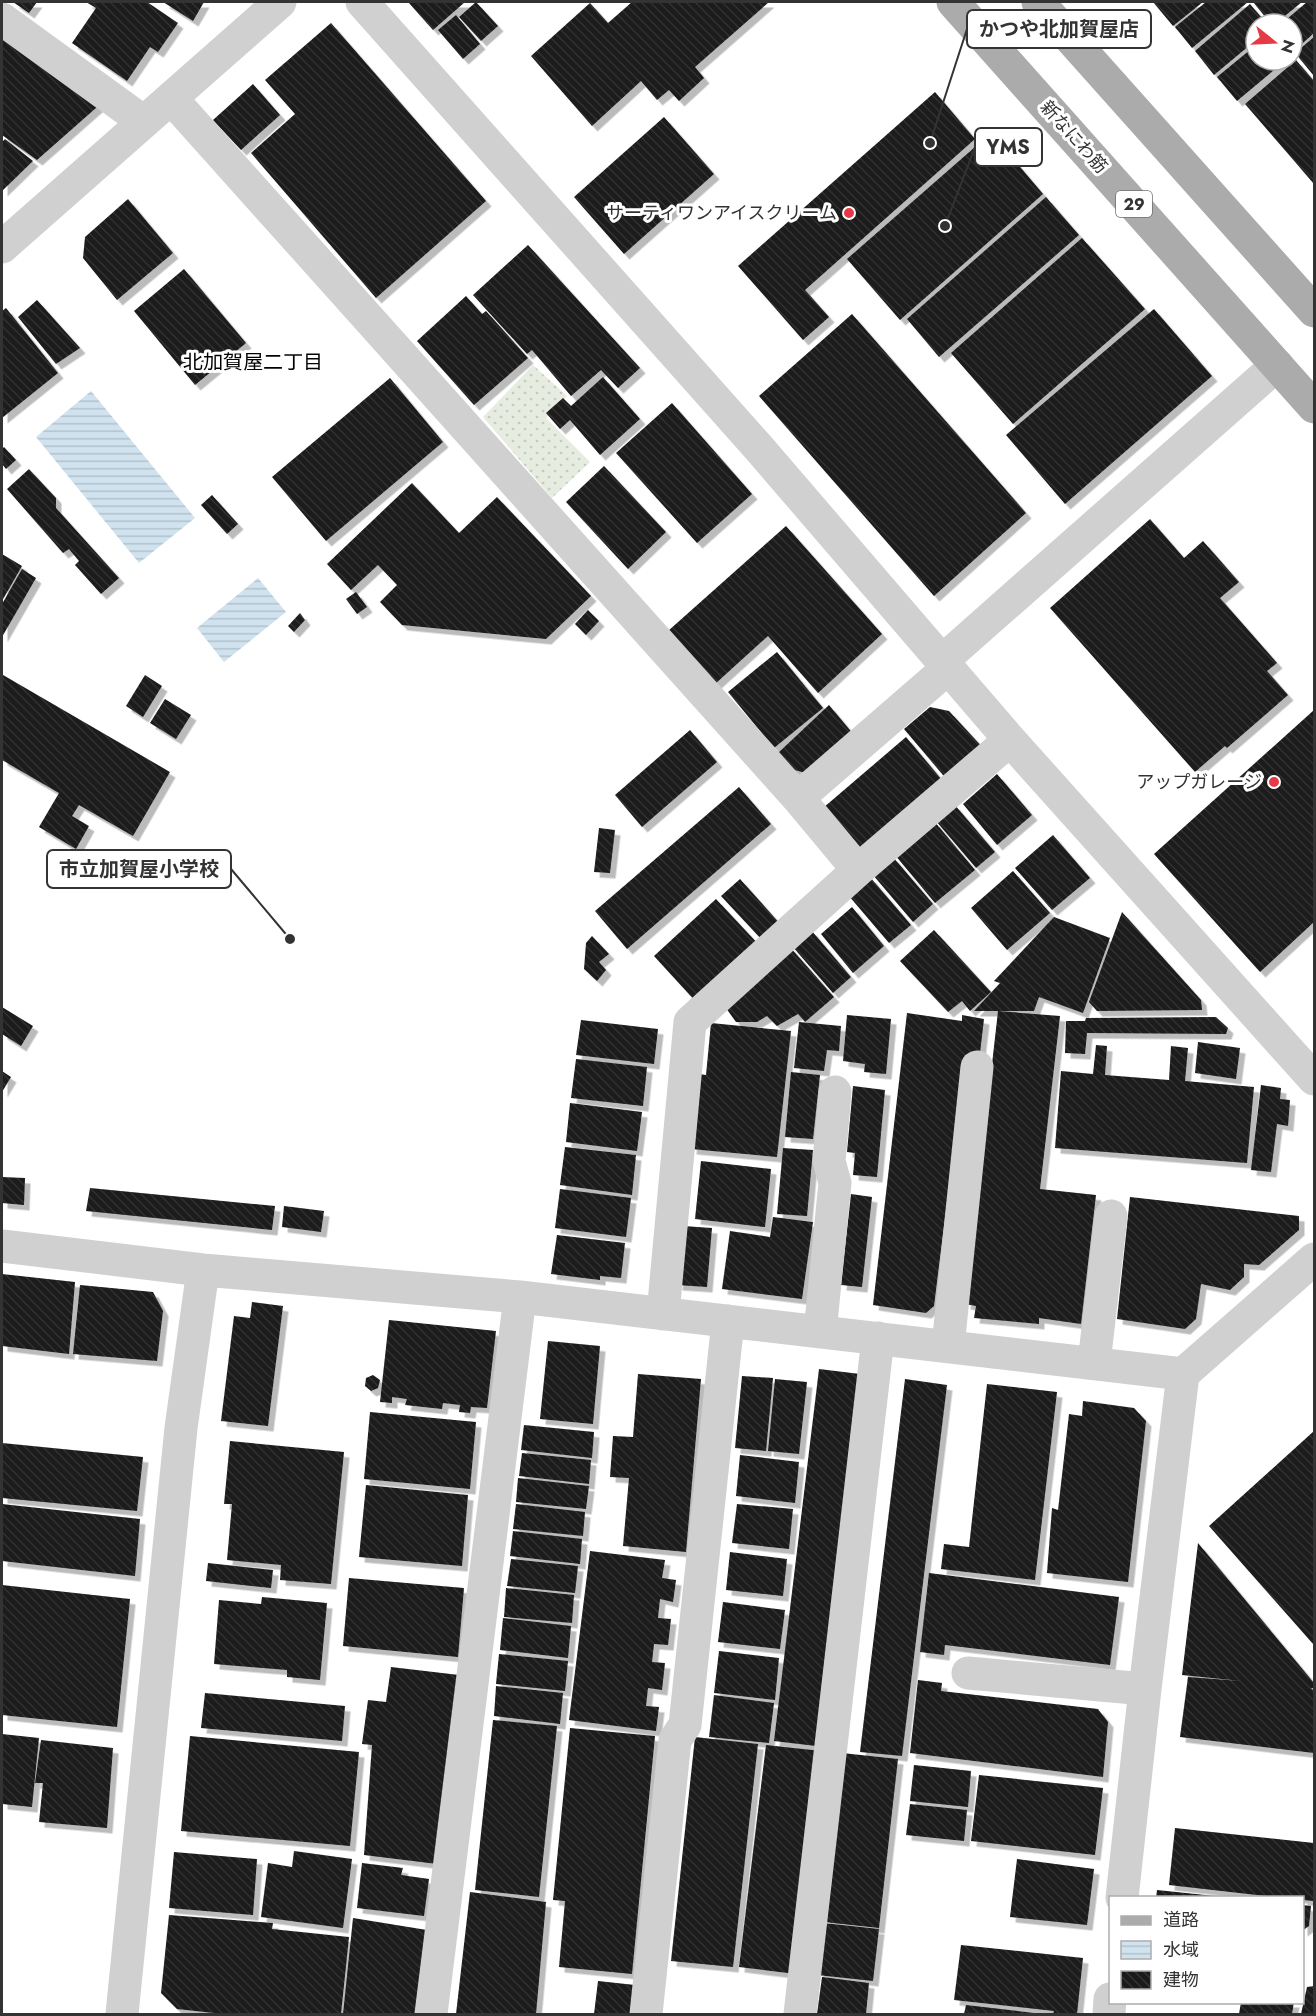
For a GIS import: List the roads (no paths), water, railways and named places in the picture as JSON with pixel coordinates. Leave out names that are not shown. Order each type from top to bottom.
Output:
[{"type":"main road","name":"新なにわ筋","points":[[953,2],[1314,407]]},
{"type":"main road","points":[[1038,2],[1314,311]]},
{"type":"street","points":[[2,247],[280,2]]},
{"type":"street","points":[[362,2],[758,447],[1010,740],[1314,1079]]},
{"type":"street","points":[[2,19],[144,122]]},
{"type":"street","points":[[171,98],[798,798],[858,870]]},
{"type":"street","points":[[798,798],[1277,365]]},
{"type":"street","points":[[663,1314],[690,1022],[858,870],[1010,740]]},
{"type":"street","points":[[948,1346],[977,1067]]},
{"type":"street","points":[[820,1332],[835,1183],[829,1161],[835,1092]]},
{"type":"street","points":[[1094,1363],[1111,1216]]},
{"type":"street","points":[[2,1246],[203,1270],[519,1297],[1183,1374]]},
{"type":"street","points":[[1122,1896],[1183,1374],[1314,1259]]},
{"type":"street","points":[[122,2014],[181,1428],[203,1270]]},
{"type":"street","points":[[431,2014],[519,1297]]},
{"type":"street","points":[[646,2014],[675,1740],[685,1725],[728,1321]]},
{"type":"street","points":[[800,2014],[878,1338]]},
{"type":"street","points":[[968,1672],[1145,1689]]},
{"type":"water","points":[[91,391],[195,518],[139,563],[36,437]]},
{"type":"water","points":[[258,578],[286,612],[224,662],[197,628]]},
{"type":"place","name":"かつや北加賀屋店","points":[[930,143]]},
{"type":"place","name":"サーティワンアイスクリーム","points":[[849,213]]},
{"type":"place","name":"YMS","points":[[945,226]]},
{"type":"place","name":"アップガレージ","points":[[1274,782]]},
{"type":"place","name":"市立加賀屋小学校","points":[[290,939]]},
{"type":"district","name":"北加賀屋二丁目","points":[[253,362]]}]
